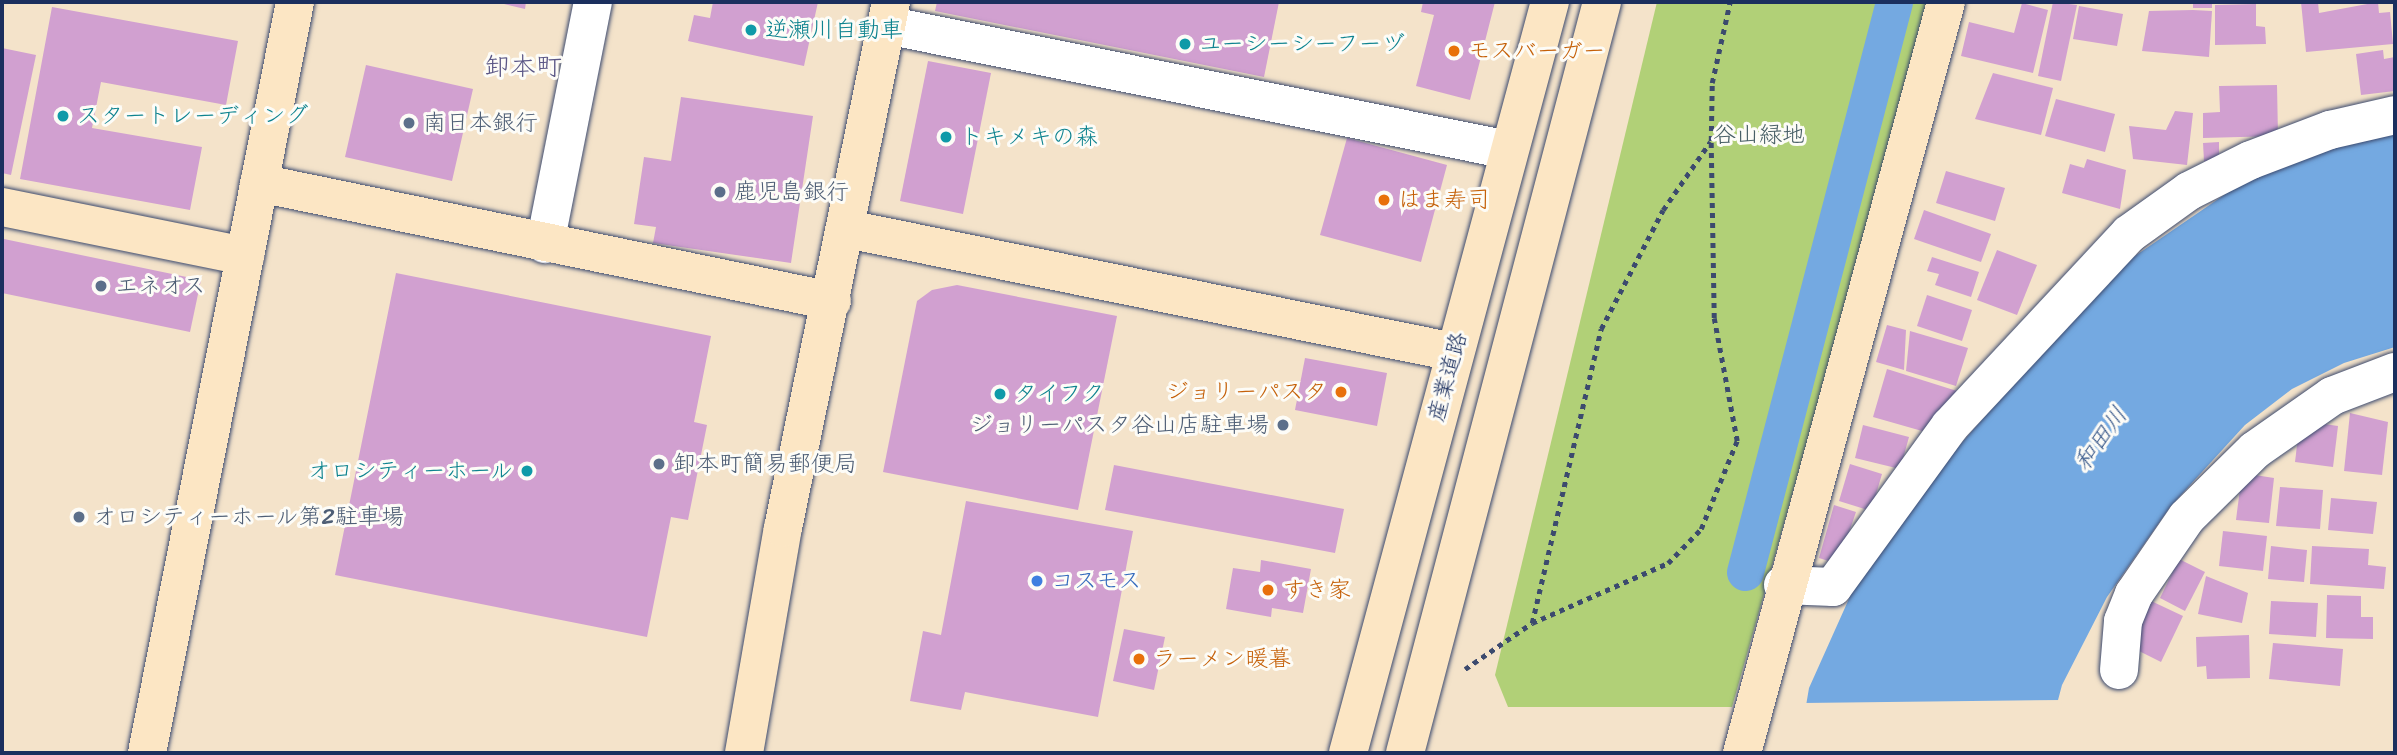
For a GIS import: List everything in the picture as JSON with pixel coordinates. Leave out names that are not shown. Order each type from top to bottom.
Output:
[{"type":"street","points":[[146,753],[295,2]]},
{"type":"street","points":[[545,244],[593,2]]},
{"type":"street","name":"産業道路","points":[[1348,753],[1550,2]]},
{"type":"street","points":[[1405,753],[1602,2]]},
{"type":"street","points":[[1742,753],[1783,585],[1946,2]]},
{"type":"street","points":[[744,753],[783,528],[848,229],[888,13],[1509,150]]},
{"type":"street","points":[[1783,585],[1833,587],[1950,426],[2129,234],[2189,191],[2251,160],[2395,114]]},
{"type":"street","points":[[259,183],[832,301]]},
{"type":"street","points":[[2,207],[245,256]]},
{"type":"street","points":[[848,229],[1454,352]]},
{"type":"street","points":[[2119,670],[2123,621],[2134,594],[2187,517],[2277,435],[2332,396],[2395,372]]},
{"type":"path","points":[[1456,675],[1532,624],[1668,563],[1702,529],[1720,489],[1737,441],[1714,318],[1712,83],[1730,2]]},
{"type":"path","points":[[1532,624],[1601,329],[1663,211],[1711,141]]},
{"type":"green space","name":"谷山緑地","points":[[1657,2],[1932,2],[1732,707],[1508,707],[1495,675]]},
{"type":"water","name":"和田川","points":[[2395,132],[2395,347],[2344,363],[2292,389],[2245,425],[2170,507],[2107,597],[2062,685],[2044,753],[1798,753],[1809,688],[1852,592],[1929,480],[2113,271],[2287,152]]},
{"type":"pier","points":[[2062,700],[2048,753],[1794,753],[1803,703]]},
{"type":"building","points":[[496,2],[526,2],[525,9]]},
{"type":"building","name":"逆瀬川自動車","points":[[713,2],[818,2],[804,66],[688,41],[694,15],[710,18]]},
{"type":"building","name":"ユーシーシーフーヅ","points":[[937,2],[1279,2],[1264,77],[935,11]]},
{"type":"building","name":"モスバーガー","points":[[1423,2],[1495,2],[1470,100],[1416,86],[1434,15],[1421,12]]},
{"type":"building","points":[[2053,2],[2077,5],[2061,81],[2038,76]]},
{"type":"building","points":[[2193,2],[2212,2],[2212,8],[2193,8]]},
{"type":"building","points":[[2301,2],[2318,2],[2319,13],[2378,2],[2379,13],[2390,12],[2393,44],[2306,52]]},
{"type":"building","points":[[2022,3],[2048,10],[2033,73],[1961,56],[1969,22],[2014,33]]},
{"type":"building","points":[[2256,4],[2256,26],[2265,27],[2266,44],[2215,45],[2215,5]]},
{"type":"building","points":[[2079,6],[2123,14],[2117,46],[2073,39]]},
{"type":"building","name":"スタートレーディング","points":[[52,7],[238,41],[226,105],[101,82],[92,128],[202,147],[190,210],[20,179]]},
{"type":"building","points":[[2149,11],[2212,11],[2209,57],[2142,51]]},
{"type":"building","points":[[2,48],[36,55],[11,175],[2,173]]},
{"type":"building","points":[[2383,50],[2384,59],[2395,57],[2395,91],[2361,95],[2356,54]]},
{"type":"building","name":"トキメキの森","points":[[928,61],[991,73],[963,214],[900,201]]},
{"type":"building","name":"南日本銀行","points":[[366,65],[473,89],[452,181],[345,157]]},
{"type":"building","points":[[1993,73],[2053,88],[2041,135],[1975,119]]},
{"type":"building","points":[[2277,85],[2278,136],[2203,138],[2203,113],[2220,112],[2219,86]]},
{"type":"building","name":"鹿児島銀行","points":[[681,97],[813,116],[791,263],[653,243],[656,227],[634,224],[644,157],[671,161]]},
{"type":"building","points":[[2056,99],[2115,114],[2105,152],[2045,136]]},
{"type":"building","points":[[2175,111],[2193,113],[2187,165],[2133,159],[2129,126],[2166,130]]},
{"type":"building","name":"はま寿司","points":[[1347,138],[1447,165],[1421,262],[1320,235]]},
{"type":"building","points":[[2219,142],[2219,161],[2204,161],[2203,143]]},
{"type":"building","points":[[2087,159],[2126,170],[2120,209],[2062,193],[2070,164],[2084,168]]},
{"type":"building","points":[[1946,171],[2005,188],[1995,221],[1936,203]]},
{"type":"building","points":[[1924,210],[1991,234],[1981,262],[1914,239]]},
{"type":"building","name":"エネオス","points":[[4,239],[201,280],[190,332],[2,293]]},
{"type":"building","points":[[1997,250],[2037,265],[2017,315],[1977,300]]},
{"type":"building","points":[[1932,257],[1979,272],[1971,297],[1935,285],[1939,274],[1927,271]]},
{"type":"building","name":"オロシティーホール","points":[[396,273],[711,336],[694,422],[707,425],[688,520],[671,517],[647,637],[335,575]]},
{"type":"building","name":"タイフク","points":[[957,285],[1117,316],[1078,510],[883,472],[917,301],[932,290]]},
{"type":"building","points":[[1927,295],[1972,310],[1962,341],[1917,326]]},
{"type":"building","points":[[1887,325],[1906,330],[1904,370],[1876,362]]},
{"type":"building","points":[[1910,331],[1968,348],[1956,386],[1906,371]]},
{"type":"building","name":"ジョリーパスタ","points":[[1305,358],[1387,373],[1377,426],[1295,410]]},
{"type":"building","points":[[1887,369],[1957,391],[1922,431],[1873,417]]},
{"type":"building","points":[[2350,413],[2388,422],[2382,475],[2344,471]]},
{"type":"building","points":[[2310,422],[2338,426],[2333,467],[2295,462],[2299,429]]},
{"type":"building","points":[[1863,425],[1909,437],[1900,469],[1855,458]]},
{"type":"building","points":[[1850,464],[1882,474],[1871,511],[1839,501]]},
{"type":"building","points":[[1114,465],[1344,509],[1335,553],[1105,510]]},
{"type":"building","points":[[2242,473],[2274,478],[2269,523],[2236,520]]},
{"type":"building","points":[[2280,487],[2323,490],[2320,529],[2276,526]]},
{"type":"building","points":[[2331,498],[2377,502],[2373,534],[2328,530]]},
{"type":"building","name":"コスモス","points":[[966,501],[1133,531],[1098,717],[965,692],[961,710],[910,701],[923,631],[941,635]]},
{"type":"building","points":[[1834,505],[1856,512],[1838,564],[1819,558]]},
{"type":"building","points":[[2223,531],[2267,536],[2263,571],[2219,566]]},
{"type":"building","points":[[2271,546],[2307,550],[2304,582],[2268,579]]},
{"type":"building","points":[[2312,546],[2369,549],[2368,565],[2386,567],[2384,589],[2310,584]]},
{"type":"building","points":[[2179,559],[2205,572],[2185,611],[2160,598]]},
{"type":"building","name":"すき家","points":[[1261,560],[1311,569],[1303,613],[1272,608],[1271,617],[1226,609],[1233,568],[1260,572]]},
{"type":"building","points":[[2206,576],[2248,593],[2242,623],[2198,614]]},
{"type":"building","points":[[2327,595],[2361,596],[2361,617],[2373,617],[2373,639],[2326,638]]},
{"type":"building","points":[[2149,600],[2183,616],[2161,662],[2131,647]]},
{"type":"building","points":[[2271,601],[2318,603],[2316,637],[2269,634]]},
{"type":"building","name":"ラーメン暖暮","points":[[1124,629],[1165,637],[1154,690],[1113,681]]},
{"type":"building","points":[[2249,635],[2250,678],[2207,679],[2206,666],[2197,667],[2196,637]]},
{"type":"building","points":[[2273,643],[2343,649],[2340,686],[2269,679]]},
{"type":"waterway","points":[[1745,572],[1894,2]]},
{"type":"place","name":"逆瀬川自動車","points":[[751,30]]},
{"type":"place","name":"ユーシーシーフーヅ","points":[[1185,44]]},
{"type":"place","name":"モスバーガー","points":[[1454,51]]},
{"type":"place","name":"スタートレーディング","points":[[63,116]]},
{"type":"place","name":"南日本銀行","points":[[409,123]]},
{"type":"place","name":"トキメキの森","points":[[946,137]]},
{"type":"place","name":"鹿児島銀行","points":[[720,192]]},
{"type":"place","name":"はま寿司","points":[[1384,200]]},
{"type":"place","name":"エネオス","points":[[101,286]]},
{"type":"place","name":"ジョリーパスタ","points":[[1341,392]]},
{"type":"place","name":"タイフク","points":[[1000,394]]},
{"type":"place","name":"ジョリーパスタ谷山店駐車場","points":[[1283,425]]},
{"type":"place","name":"卸本町簡易郵便局","points":[[659,464]]},
{"type":"place","name":"オロシティーホール","points":[[527,471]]},
{"type":"place","name":"オロシティーホール第2駐車場","points":[[79,517]]},
{"type":"place","name":"コスモス","points":[[1037,581]]},
{"type":"place","name":"すき家","points":[[1268,590]]},
{"type":"place","name":"ラーメン暖暮","points":[[1139,659]]},
{"type":"district","name":"卸本町","points":[[523,67]]}]
